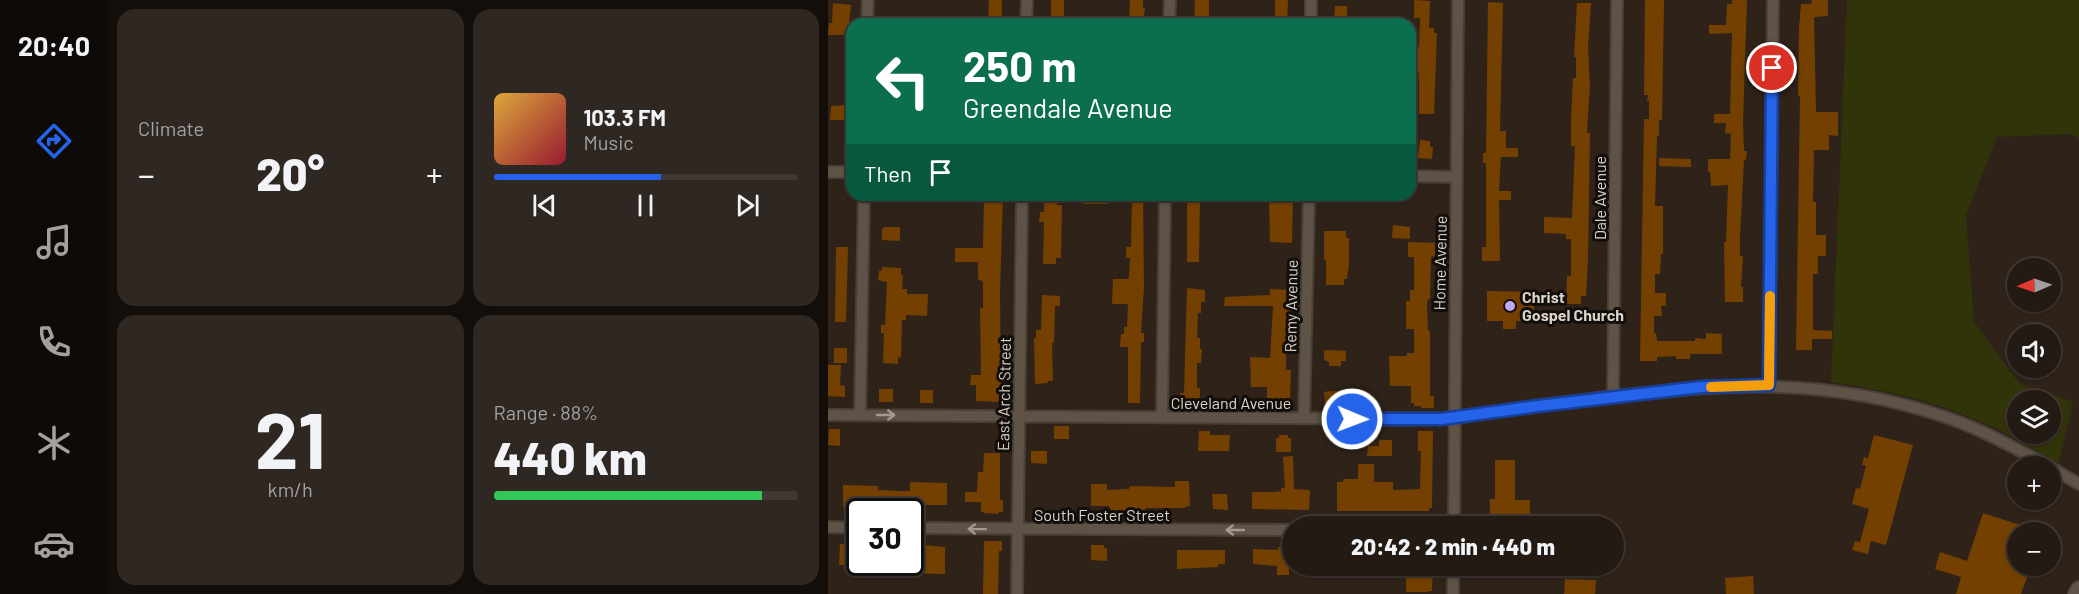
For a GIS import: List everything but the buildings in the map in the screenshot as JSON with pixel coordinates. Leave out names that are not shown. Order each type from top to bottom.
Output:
[{"type":"street","points":[[867,18],[868,0]]},
{"type":"street","points":[[1026,18],[1027,0]]},
{"type":"street","points":[[1169,18],[1170,0]]},
{"type":"street","points":[[1311,0],[1311,18]]},
{"type":"street","name":"Home Avenue","points":[[1454,516],[1458,0]]},
{"type":"street","name":"Dale Avenue","points":[[1613,397],[1617,0]]},
{"type":"street","points":[[1769,385],[1773,0]]},
{"type":"street","points":[[828,172],[846,172]]},
{"type":"street","points":[[1416,176],[1456,177]]},
{"type":"street","points":[[860,415],[864,201]]},
{"type":"street","name":"East Arch Street","points":[[1017,594],[1022,201]]},
{"type":"street","points":[[1162,417],[1165,201]]},
{"type":"street","name":"Remy Avenue","points":[[1304,418],[1309,201]]},
{"type":"street","name":"Cleveland Avenue","points":[[828,415],[1442,419],[1701,387],[1769,385],[1850,392],[1923,410],[1984,432],[2029,456]]},
{"type":"street","name":"Cleveland Avenue","points":[[2061,473],[2079,484]]},
{"type":"street","points":[[828,527],[846,528]]},
{"type":"street","name":"South Foster Street","points":[[924,528],[1282,530]]},
{"type":"street","points":[[1453,576],[1453,594]]},
{"type":"street","points":[[2076,594],[2079,589]]},
{"type":"shaded area","points":[[1847,0],[2079,0],[2079,138],[2069,134],[1997,137],[1966,215],[1974,322],[2007,366],[2007,378],[2016,378],[2020,384],[2038,390],[2007,390],[2007,434],[1934,404],[1831,382]]},
{"type":"shaded area","points":[[2061,398],[2073,402],[2060,456],[2046,456],[2024,444],[2061,444]]},
{"type":"slow traffic","points":[[1711,387],[1769,385],[1770,296]]},
{"type":"place","name":"Christ Gospel Church","points":[[1510,306]]},
{"type":"route","points":[[1352,419],[1442,419],[1701,387],[1769,385],[1772,68]]}]
